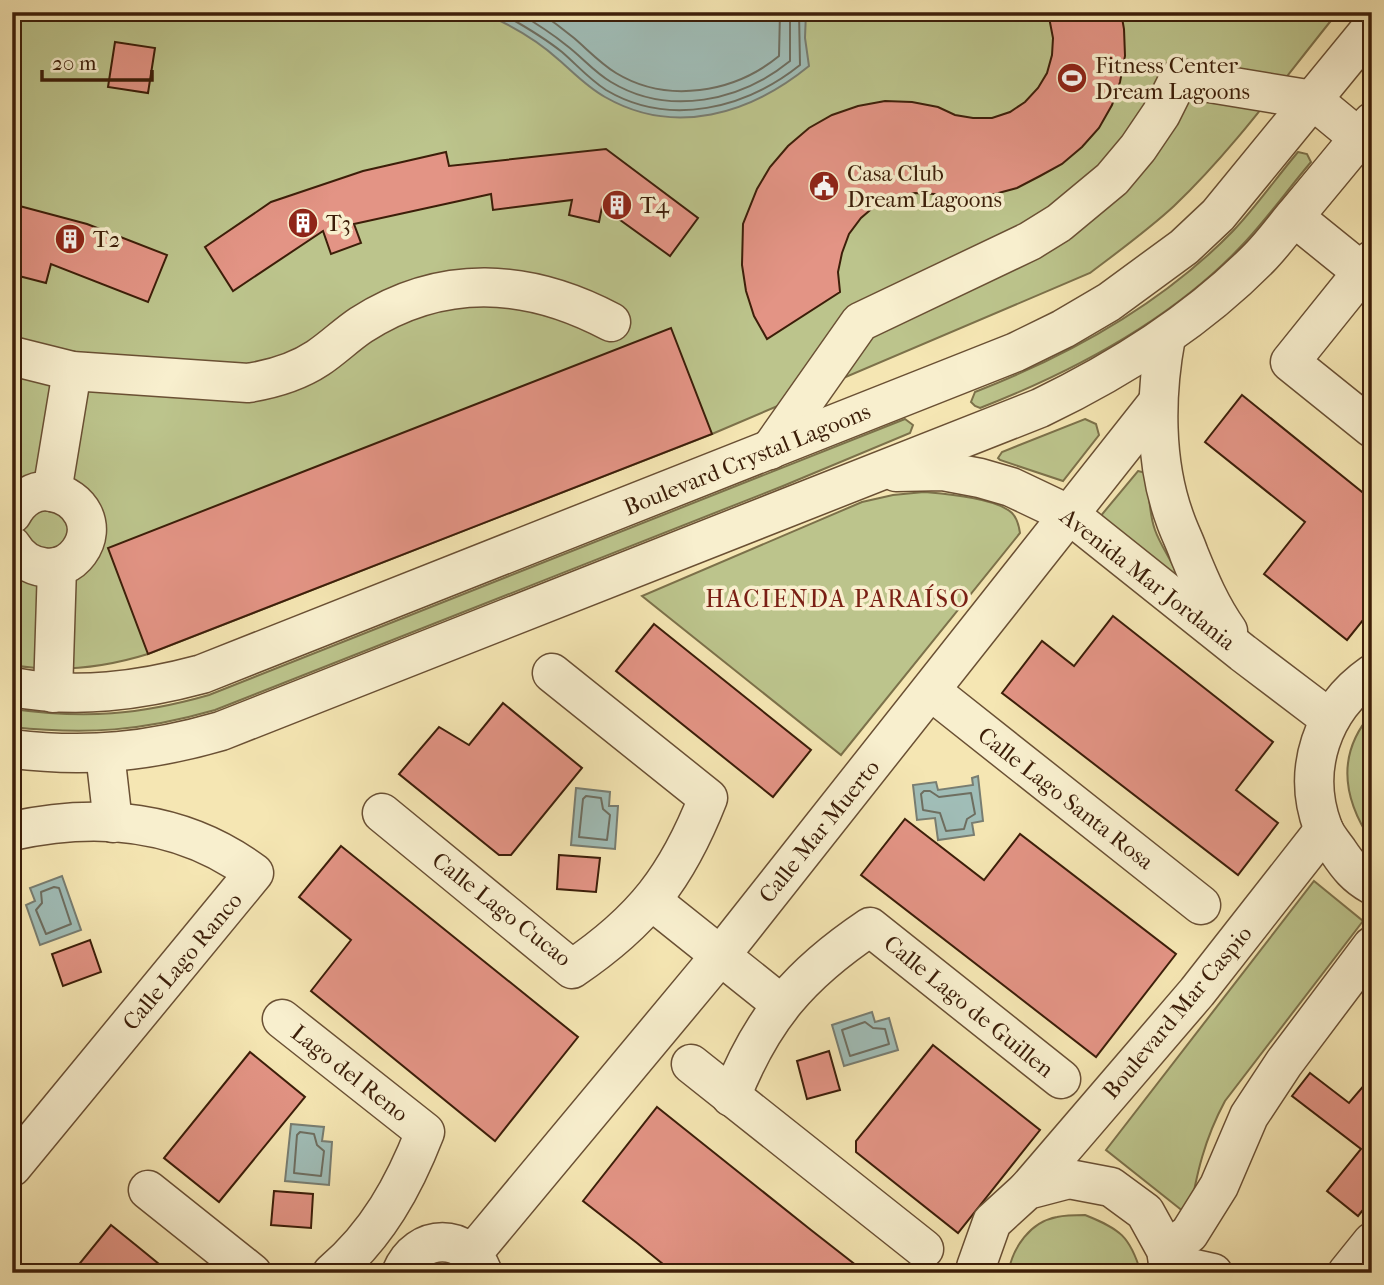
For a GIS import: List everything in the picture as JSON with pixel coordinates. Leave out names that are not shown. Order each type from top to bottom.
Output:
[{"type":"street","name":"Boulevard Crystal Lagoons","points":[[12,687],[91,694],[129,691],[202,674],[1016,352],[1109,302],[1184,247],[1218,215],[1372,27]]},
{"type":"street","points":[[12,749],[47,753],[105,753],[179,743],[222,731],[1040,408],[1092,383],[1166,337],[1223,293],[1261,256],[1366,130],[1313,100],[1179,78],[1161,114],[1138,148],[1112,179],[1059,223],[1030,241],[860,322],[769,450]]},
{"type":"street","points":[[1294,217],[1367,266],[1290,362],[1372,428]]},
{"type":"street","points":[[12,356],[72,371],[248,383],[273,379],[318,358],[360,326],[412,300],[469,288],[528,290],[576,304],[611,322]]},
{"type":"street","points":[[1166,337],[1158,402],[1166,487],[1174,518],[1202,585],[1220,620],[1243,653]]},
{"type":"street","points":[[52,492],[72,371]]},
{"type":"street","points":[[930,386],[951,442]]},
{"type":"street","name":"Calle Mar Muerto","points":[[478,1263],[1158,402]]},
{"type":"street","name":"Avenida Mar Jordania","points":[[867,475],[943,471],[981,478],[1011,487],[1070,515],[1329,719]]},
{"type":"street","points":[[12,514],[31,494],[52,492],[68,496],[78,504],[86,528],[85,542],[79,553],[69,562],[44,568],[15,561]]},
{"type":"street","points":[[53,692],[57,567]]},
{"type":"street","name":"Calle Lago Cucao","points":[[382,813],[572,969],[627,929],[674,871],[708,798],[552,673]]},
{"type":"street","points":[[1372,674],[1354,687],[1329,719],[1316,755],[1314,793],[1324,831],[1355,876],[1372,885]]},
{"type":"street","name":"Calle Lago Santa Rosa","points":[[931,691],[1201,905]]},
{"type":"street","points":[[105,753],[113,823]]},
{"type":"street","name":"Calle Lago Ranco","points":[[12,831],[73,822],[113,823],[172,831],[224,853],[254,873],[12,1167]]},
{"type":"street","name":"Boulevard Mar Caspio","points":[[974,1271],[992,1222],[1027,1191],[1197,992],[1324,831]]},
{"type":"street","points":[[652,901],[781,1004]]},
{"type":"street","name":"Calle Lago de Guillen","points":[[731,1097],[760,1035],[781,1004],[816,967],[870,927],[1061,1079]]},
{"type":"street","points":[[1167,1262],[1189,1234],[1219,1186],[1249,1116],[1284,1063],[1372,946]]},
{"type":"street","name":"Lago del Reno","points":[[282,1019],[425,1132],[411,1169],[391,1205],[370,1235],[331,1273]]},
{"type":"street","points":[[691,1064],[924,1250]]},
{"type":"street","points":[[1027,1191],[1069,1179],[1111,1187],[1145,1212],[1167,1262]]},
{"type":"street","points":[[148,1190],[252,1273]]},
{"type":"street","points":[[370,1235],[403,1268],[420,1249],[440,1242],[454,1244],[478,1263]]},
{"type":"street","points":[[1347,1273],[1372,1241]]},
{"type":"street","points":[[1167,1262],[1213,1273]]},
{"type":"green space","points":[[12,12],[1338,12],[1239,136],[1196,184],[1154,224],[1090,273],[712,434],[148,654],[98,666],[47,669],[12,665]]},
{"type":"green space","points":[[1298,152],[1307,154],[1311,162],[1246,241],[1188,294],[1122,339],[1052,377],[980,408],[971,402],[975,392],[1079,344],[1145,305],[1176,282],[1233,231]]},
{"type":"green space","points":[[905,419],[913,425],[910,433],[783,486],[215,710],[138,727],[65,731],[12,727],[12,709],[64,714],[112,713],[159,707],[209,695]]},
{"type":"green space","points":[[1085,419],[1096,424],[1099,435],[1063,481],[998,458],[1002,452]]},
{"type":"green space","points":[[1138,471],[1146,473],[1150,509],[1157,536],[1178,577],[1099,518]]},
{"type":"green space","points":[[924,492],[970,498],[1004,508],[1015,517],[1020,533],[841,755],[642,596],[862,502]]},
{"type":"green space","points":[[1372,713],[1372,842],[1355,810],[1347,777],[1352,745]]},
{"type":"green space","points":[[1314,881],[1363,921],[1225,1101],[1202,1157],[1189,1216],[1106,1150]]},
{"type":"green space","points":[[1085,1215],[1122,1235],[1133,1250],[1141,1273],[1008,1273],[1014,1254],[1031,1230],[1057,1217]]},
{"type":"water","points":[[84,12],[210,12],[178,18],[131,21]]},
{"type":"water","points":[[481,12],[806,12],[805,38],[809,66],[762,97],[737,107],[685,117],[658,116],[631,109],[605,97],[532,39]]},
{"type":"water","points":[[978,776],[983,821],[972,823],[974,835],[938,840],[935,818],[917,820],[913,785],[936,782],[938,790],[973,785],[972,778]]},
{"type":"water","points":[[576,788],[610,792],[609,806],[618,806],[615,849],[571,845]]},
{"type":"water","points":[[62,876],[81,930],[40,945],[26,905],[35,901],[30,888]]},
{"type":"water","points":[[872,1012],[875,1022],[889,1018],[898,1050],[844,1066],[832,1025]]},
{"type":"water","points":[[291,1124],[324,1127],[322,1141],[332,1142],[329,1185],[285,1181]]},
{"type":"building","points":[[1048,12],[1121,12],[1125,56],[1112,105],[1099,128],[1062,164],[1017,188],[955,201],[935,194],[915,193],[894,197],[876,205],[861,218],[849,234],[838,272],[840,292],[767,339],[754,316],[746,291],[742,265],[743,224],[757,189],[770,167],[788,146],[809,128],[832,115],[885,101],[938,107],[955,115],[973,118],[992,118],[1010,112],[1025,102],[1047,73],[1053,38]]},
{"type":"building","points":[[115,42],[155,48],[148,93],[108,87]]},
{"type":"building","points":[[606,149],[698,218],[670,256],[602,207],[599,222],[569,215],[572,200],[493,210],[491,194],[354,224],[361,243],[331,254],[323,231],[233,291],[205,247],[271,202],[363,171],[446,152],[449,166]]},
{"type":"building","name":"T2","points":[[12,204],[87,224],[167,255],[148,302],[51,264],[46,283],[15,275],[20,258],[12,256]]},
{"type":"building","points":[[671,328],[712,434],[148,654],[108,548]]},
{"type":"building","points":[[1242,395],[1372,500],[1372,609],[1347,640],[1264,574],[1305,522],[1205,442]]},
{"type":"building","points":[[1113,616],[1273,742],[1236,790],[1278,823],[1238,875],[1002,693],[1042,641],[1074,666]]},
{"type":"building","points":[[654,624],[811,750],[773,797],[616,671]]},
{"type":"building","points":[[503,703],[582,768],[511,855],[499,855],[399,774],[439,727],[469,745]]},
{"type":"building","points":[[905,819],[984,880],[1020,834],[1176,954],[1096,1057],[861,875]]},
{"type":"building","points":[[341,846],[578,1037],[495,1141],[311,991],[351,940],[299,897]]},
{"type":"building","points":[[559,855],[600,858],[596,892],[557,889]]},
{"type":"building","points":[[90,940],[101,972],[63,986],[52,954]]},
{"type":"building","points":[[933,1045],[1040,1130],[958,1233],[856,1152],[856,1141]]},
{"type":"building","points":[[829,1051],[840,1090],[807,1099],[797,1061]]},
{"type":"building","points":[[250,1052],[305,1097],[219,1202],[164,1158]]},
{"type":"building","points":[[1310,1073],[1349,1103],[1372,1076],[1372,1199],[1358,1216],[1327,1191],[1361,1149],[1292,1096]]},
{"type":"building","points":[[657,1107],[866,1273],[674,1273],[583,1201]]},
{"type":"building","points":[[274,1191],[313,1194],[311,1228],[271,1225]]},
{"type":"building","points":[[111,1225],[137,1246],[170,1273],[72,1273]]},
{"type":"place","name":"Fitness Center Dream Lagoons","points":[[1072,78]]},
{"type":"place","name":"Casa Club Dream Lagoons","points":[[824,186]]},
{"type":"place","name":"T4","points":[[617,205]]},
{"type":"place","name":"T3","points":[[303,223]]},
{"type":"place","name":"T2","points":[[70,239]]},
{"type":"district","name":"HACIENDA PARAÍSO","points":[[838,599]]}]
